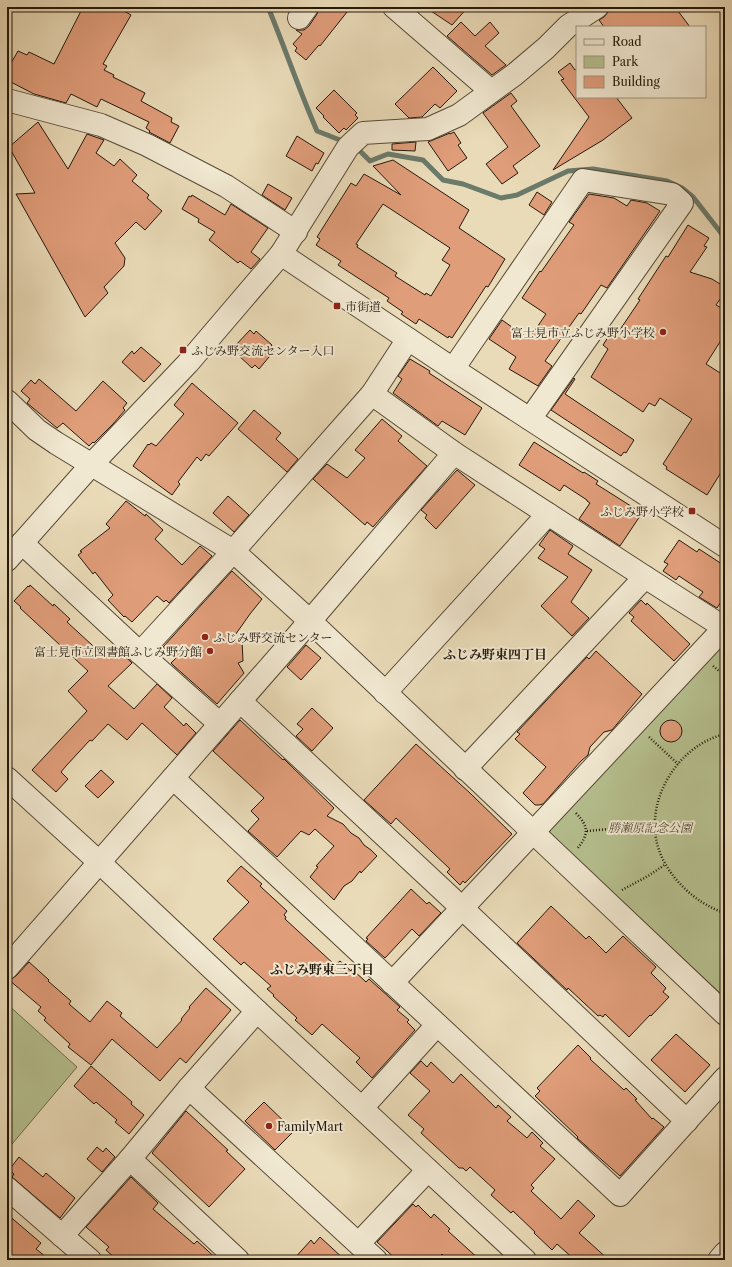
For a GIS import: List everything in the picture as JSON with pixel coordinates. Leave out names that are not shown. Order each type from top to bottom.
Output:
[{"type":"street","points":[[394,7],[491,91]]},
{"type":"street","points":[[7,560],[92,464],[188,362],[281,254],[348,146],[364,133],[428,129],[458,115],[514,75],[546,48],[568,26],[597,7]]},
{"type":"street","points":[[7,100],[101,125],[147,145],[226,186],[296,232]]},
{"type":"street","points":[[453,369],[583,180],[672,194],[682,203],[530,418]]},
{"type":"street","points":[[281,254],[453,369],[725,546]]},
{"type":"street","points":[[140,653],[233,551],[372,394],[408,339]]},
{"type":"street","points":[[372,394],[454,453],[725,627],[392,983]]},
{"type":"street","points":[[7,401],[37,430],[56,443],[233,551],[310,621],[725,1014]]},
{"type":"street","points":[[7,968],[310,621],[454,453]]},
{"type":"street","points":[[385,693],[548,514]]},
{"type":"street","points":[[22,543],[140,653],[220,724]]},
{"type":"street","points":[[465,769],[645,577]]},
{"type":"street","points":[[240,701],[687,1121]]},
{"type":"street","points":[[7,778],[100,862],[257,1011],[525,1260]]},
{"type":"street","points":[[173,778],[620,1195],[725,1078]]},
{"type":"street","points":[[62,1236],[257,1011]]},
{"type":"street","points":[[362,1108],[437,1025]]},
{"type":"street","points":[[189,1088],[376,1260]]},
{"type":"street","points":[[130,1159],[238,1260]]},
{"type":"street","points":[[359,1244],[428,1170]]},
{"type":"street","points":[[7,1188],[90,1260]]},
{"type":"street","points":[[719,1260],[725,1254]]},
{"type":"path","points":[[709,663],[718,670],[725,672]]},
{"type":"path","points":[[645,733],[678,764]]},
{"type":"path","points":[[725,734],[711,739],[684,756],[668,776],[659,798],[655,817],[658,846],[666,864],[693,896],[713,909],[725,913]]},
{"type":"path","points":[[573,810],[585,825],[587,831],[584,839],[576,851]]},
{"type":"path","points":[[587,831],[655,825]]},
{"type":"path","points":[[619,892],[666,864]]},
{"type":"green space","name":"勝瀬原記念公園","points":[[725,640],[725,998],[550,833],[549,826]]},
{"type":"green space","points":[[7,1004],[77,1067],[7,1150]]},
{"type":"building","points":[[83,7],[117,7],[131,15],[103,64],[107,66],[104,70],[114,75],[113,77],[145,93],[141,101],[172,118],[171,122],[179,126],[170,143],[149,132],[150,131],[146,128],[149,122],[101,99],[97,107],[71,94],[66,103],[34,94],[7,80],[7,70],[18,51],[27,55],[29,52],[54,64]]},
{"type":"building","points":[[319,7],[351,7],[320,46],[319,45],[306,60],[295,51],[297,48],[293,44],[302,34],[296,30],[304,30],[309,26],[317,14]]},
{"type":"building","points":[[425,7],[468,7],[452,25]]},
{"type":"building","points":[[612,7],[675,7],[689,26],[603,26],[599,20],[604,17]]},
{"type":"building","points":[[461,22],[475,36],[490,22],[499,33],[485,46],[506,65],[492,75],[447,36]]},
{"type":"building","points":[[570,63],[576,70],[576,98],[617,98],[632,118],[603,140],[553,170],[589,117],[561,80],[564,79],[558,72]]},
{"type":"building","points":[[433,67],[457,91],[440,108],[435,104],[422,117],[409,118],[395,104]]},
{"type":"building","points":[[334,90],[357,113],[355,115],[358,118],[346,130],[344,128],[339,133],[316,108]]},
{"type":"building","points":[[511,93],[517,101],[511,106],[540,146],[513,166],[518,173],[502,184],[486,164],[508,147],[483,113]]},
{"type":"building","points":[[38,122],[68,169],[87,134],[104,140],[96,153],[114,166],[120,159],[137,175],[132,181],[149,195],[147,198],[162,211],[145,230],[136,222],[115,243],[125,258],[124,266],[104,287],[108,293],[85,317],[16,194],[35,193],[9,147]]},
{"type":"building","points":[[454,132],[461,143],[458,145],[467,158],[448,171],[428,142]]},
{"type":"building","points":[[297,136],[324,153],[312,171],[286,156]]},
{"type":"building","points":[[416,142],[415,151],[392,150],[392,144]]},
{"type":"building","points":[[393,160],[469,210],[459,228],[505,259],[488,287],[486,286],[452,338],[449,336],[448,338],[419,319],[416,324],[401,314],[403,312],[387,301],[389,298],[338,265],[341,261],[316,245],[320,239],[317,237],[351,183],[356,186],[364,174],[401,195],[373,166]],"holes":[[[383,204],[450,248],[442,260],[450,265],[431,296],[426,293],[425,295],[395,276],[397,273],[357,247],[358,245],[356,244]]]},
{"type":"building","points":[[268,184],[292,198],[285,210],[262,195]]},
{"type":"building","points":[[537,192],[552,202],[544,215],[529,205]]},
{"type":"building","points":[[589,194],[614,198],[627,206],[631,200],[647,203],[660,211],[607,288],[601,285],[545,361],[552,366],[538,386],[509,369],[516,357],[489,339],[502,320],[529,339],[546,314],[522,298],[574,225],[569,222]]},
{"type":"building","points":[[192,195],[225,215],[231,204],[268,228],[251,252],[260,259],[251,269],[240,261],[238,263],[209,240],[215,232],[198,222],[199,219],[182,209],[189,196],[191,197]]},
{"type":"building","points":[[688,225],[709,238],[704,246],[707,247],[690,272],[712,279],[725,287],[725,292],[716,305],[725,310],[725,334],[706,364],[725,376],[725,466],[707,495],[666,469],[667,467],[663,464],[692,419],[660,398],[655,406],[649,403],[643,412],[591,377],[608,349],[603,345],[610,334],[615,337],[640,300],[638,299],[666,256],[668,257]]},
{"type":"building","points":[[250,330],[254,334],[256,331],[272,345],[270,348],[274,351],[259,369],[255,365],[252,368],[236,353],[238,351],[234,347]]},
{"type":"building","points":[[141,347],[161,364],[144,382],[122,362],[132,351],[134,354]]},
{"type":"building","points":[[410,359],[430,371],[429,373],[482,408],[465,435],[442,421],[438,426],[393,393],[402,379],[398,376]]},
{"type":"building","points":[[574,378],[575,379],[565,394],[634,440],[626,453],[624,452],[621,456],[551,410]]},
{"type":"building","points":[[39,379],[76,411],[103,381],[127,403],[123,408],[125,410],[94,443],[93,442],[89,446],[63,423],[57,428],[27,403],[30,399],[21,391],[31,380],[35,384]]},
{"type":"building","points":[[192,383],[238,423],[209,456],[206,454],[201,461],[197,457],[178,482],[180,484],[172,495],[133,466],[148,444],[149,445],[151,443],[156,446],[184,414],[174,405]]},
{"type":"building","points":[[254,410],[281,433],[276,439],[298,459],[287,472],[238,429]]},
{"type":"building","points":[[382,419],[402,436],[398,441],[427,466],[373,527],[367,522],[365,525],[313,479],[327,464],[347,478],[365,458],[355,450]]},
{"type":"building","points":[[534,442],[598,481],[596,484],[642,513],[620,546],[579,519],[590,503],[587,500],[564,485],[560,491],[519,465]]},
{"type":"building","points":[[457,470],[475,485],[436,529],[425,518],[427,515],[421,510]]},
{"type":"building","points":[[228,496],[249,515],[234,532],[213,513]]},
{"type":"building","points":[[126,501],[145,516],[146,514],[163,530],[155,539],[182,565],[200,546],[212,556],[169,603],[166,600],[164,602],[157,596],[132,622],[125,616],[124,617],[108,600],[113,595],[95,572],[93,574],[78,555],[82,552],[80,551],[110,528],[106,524]]},
{"type":"building","points":[[550,530],[573,546],[568,554],[592,570],[571,602],[589,618],[572,636],[541,606],[568,577],[538,558],[545,549],[539,545]]},
{"type":"building","points":[[679,540],[697,552],[699,549],[725,566],[725,596],[717,608],[699,597],[703,592],[679,576],[676,580],[663,571],[668,564],[664,562]]},
{"type":"building","name":"ふじみ野交流センター","points":[[232,571],[262,599],[233,638],[242,640],[243,661],[238,663],[244,673],[217,704],[171,663],[176,658],[163,647]]},
{"type":"building","points":[[30,585],[70,619],[67,622],[104,656],[114,646],[132,663],[108,686],[134,709],[157,684],[172,698],[164,707],[184,726],[186,723],[196,733],[177,755],[142,723],[127,740],[108,724],[92,741],[90,740],[61,772],[68,779],[56,792],[32,770],[87,711],[68,691],[88,671],[14,601]]},
{"type":"building","points":[[641,600],[646,605],[647,603],[690,644],[674,661],[631,621],[634,617],[629,613]]},
{"type":"building","points":[[306,645],[321,658],[301,680],[287,667]]},
{"type":"building","points":[[596,651],[642,694],[612,730],[604,732],[590,747],[588,755],[543,804],[535,805],[523,793],[546,767],[515,739],[520,734],[517,732],[587,657],[589,659]]},
{"type":"building","points":[[312,708],[333,728],[312,751],[296,736],[303,729],[297,724]]},
{"type":"building","points":[[240,720],[283,760],[284,759],[334,808],[327,816],[343,824],[377,856],[361,873],[360,871],[352,881],[344,886],[334,900],[310,877],[318,867],[316,866],[334,846],[315,829],[309,835],[301,831],[277,857],[248,831],[259,819],[251,811],[264,798],[213,751]]},
{"type":"building","points":[[671,720],[679,723],[682,731],[679,739],[671,742],[663,739],[660,731],[663,723]]},
{"type":"building","points":[[416,744],[512,834],[465,883],[463,881],[460,885],[447,872],[450,869],[396,818],[391,824],[364,800]]},
{"type":"building","points":[[101,770],[114,782],[98,798],[85,786]]},
{"type":"building","points":[[241,866],[262,884],[260,886],[287,911],[284,915],[286,917],[285,919],[335,965],[340,961],[351,971],[352,969],[366,982],[369,979],[400,1007],[397,1010],[409,1020],[407,1022],[415,1030],[372,1078],[356,1062],[360,1058],[322,1024],[312,1035],[295,1020],[297,1018],[267,989],[271,986],[244,962],[241,965],[213,939],[249,902],[227,881]]},
{"type":"building","points":[[411,889],[427,904],[429,902],[441,913],[419,936],[412,929],[385,958],[366,941],[368,939],[366,938]]},
{"type":"building","points":[[551,906],[586,939],[589,936],[606,953],[623,936],[656,967],[651,973],[666,988],[663,992],[669,997],[629,1037],[605,1014],[603,1017],[600,1015],[598,1016],[568,988],[567,990],[517,943]]},
{"type":"building","points":[[29,962],[71,1001],[69,1004],[90,1022],[107,1001],[122,1013],[120,1016],[157,1048],[182,1020],[181,1019],[190,1008],[189,1007],[206,988],[231,1010],[186,1063],[180,1058],[160,1081],[112,1039],[91,1065],[68,1047],[70,1044],[44,1020],[46,1018],[38,1011],[41,1007],[9,980],[16,976]]},
{"type":"building","points":[[676,1034],[710,1065],[685,1092],[651,1060]]},
{"type":"building","points":[[578,1045],[591,1058],[590,1059],[624,1090],[626,1088],[637,1099],[635,1100],[652,1119],[653,1118],[664,1127],[620,1176],[577,1138],[578,1137],[535,1096],[540,1091],[537,1088]]},
{"type":"building","points":[[421,1061],[427,1067],[431,1062],[453,1083],[461,1074],[496,1108],[498,1105],[511,1117],[507,1121],[527,1138],[532,1132],[543,1143],[540,1146],[555,1159],[531,1185],[534,1188],[531,1191],[561,1219],[578,1200],[595,1216],[579,1233],[609,1260],[575,1260],[557,1244],[552,1250],[513,1211],[511,1213],[491,1195],[495,1190],[470,1167],[466,1171],[463,1168],[459,1168],[421,1133],[424,1129],[408,1115],[430,1091],[410,1073]]},
{"type":"building","points":[[91,1066],[132,1102],[131,1104],[144,1115],[129,1134],[115,1122],[117,1120],[96,1102],[94,1104],[74,1086]]},
{"type":"building","name":"FamilyMart","points":[[264,1102],[294,1131],[275,1150],[245,1121]]},
{"type":"building","points":[[186,1111],[228,1150],[226,1151],[245,1169],[209,1207],[152,1153]]},
{"type":"building","points":[[97,1147],[103,1152],[106,1148],[115,1157],[102,1172],[87,1159]]},
{"type":"building","points":[[19,1157],[43,1177],[46,1173],[75,1198],[60,1218],[12,1177],[14,1174],[9,1170]]},
{"type":"building","points":[[131,1177],[158,1203],[153,1209],[194,1244],[197,1241],[218,1260],[117,1260],[106,1250],[109,1247],[86,1227]]},
{"type":"building","points":[[413,1204],[416,1207],[418,1205],[431,1218],[434,1214],[450,1229],[448,1231],[480,1260],[448,1260],[442,1254],[436,1260],[397,1260],[377,1242]]},
{"type":"building","points":[[7,1214],[41,1243],[36,1249],[50,1260],[7,1260]]},
{"type":"building","points":[[320,1237],[345,1260],[293,1260],[311,1240],[314,1244]]},
{"type":"waterway","points":[[268,7],[317,131],[345,142]]},
{"type":"waterway","points":[[356,147],[370,161],[388,154],[423,160],[443,180],[463,184],[501,198],[517,195],[568,171],[593,169],[667,181],[682,188],[693,197],[725,238]]},
{"type":"place","name":"市街道","points":[[337,306]]},
{"type":"place","name":"富士見市立ふじみ野小学校","points":[[663,332]]},
{"type":"place","name":"ふじみ野交流センター入口","points":[[183,350]]},
{"type":"place","name":"ふじみ野小学校","points":[[692,511]]},
{"type":"place","name":"ふじみ野交流センター","points":[[205,637]]},
{"type":"place","name":"富士見市立図書館ふじみ野分館","points":[[210,651]]},
{"type":"place","name":"FamilyMart","points":[[269,1126]]},
{"type":"district","name":"ふじみ野東四丁目","points":[[495,654]]},
{"type":"district","name":"ふじみ野東三丁目","points":[[322,969]]}]
